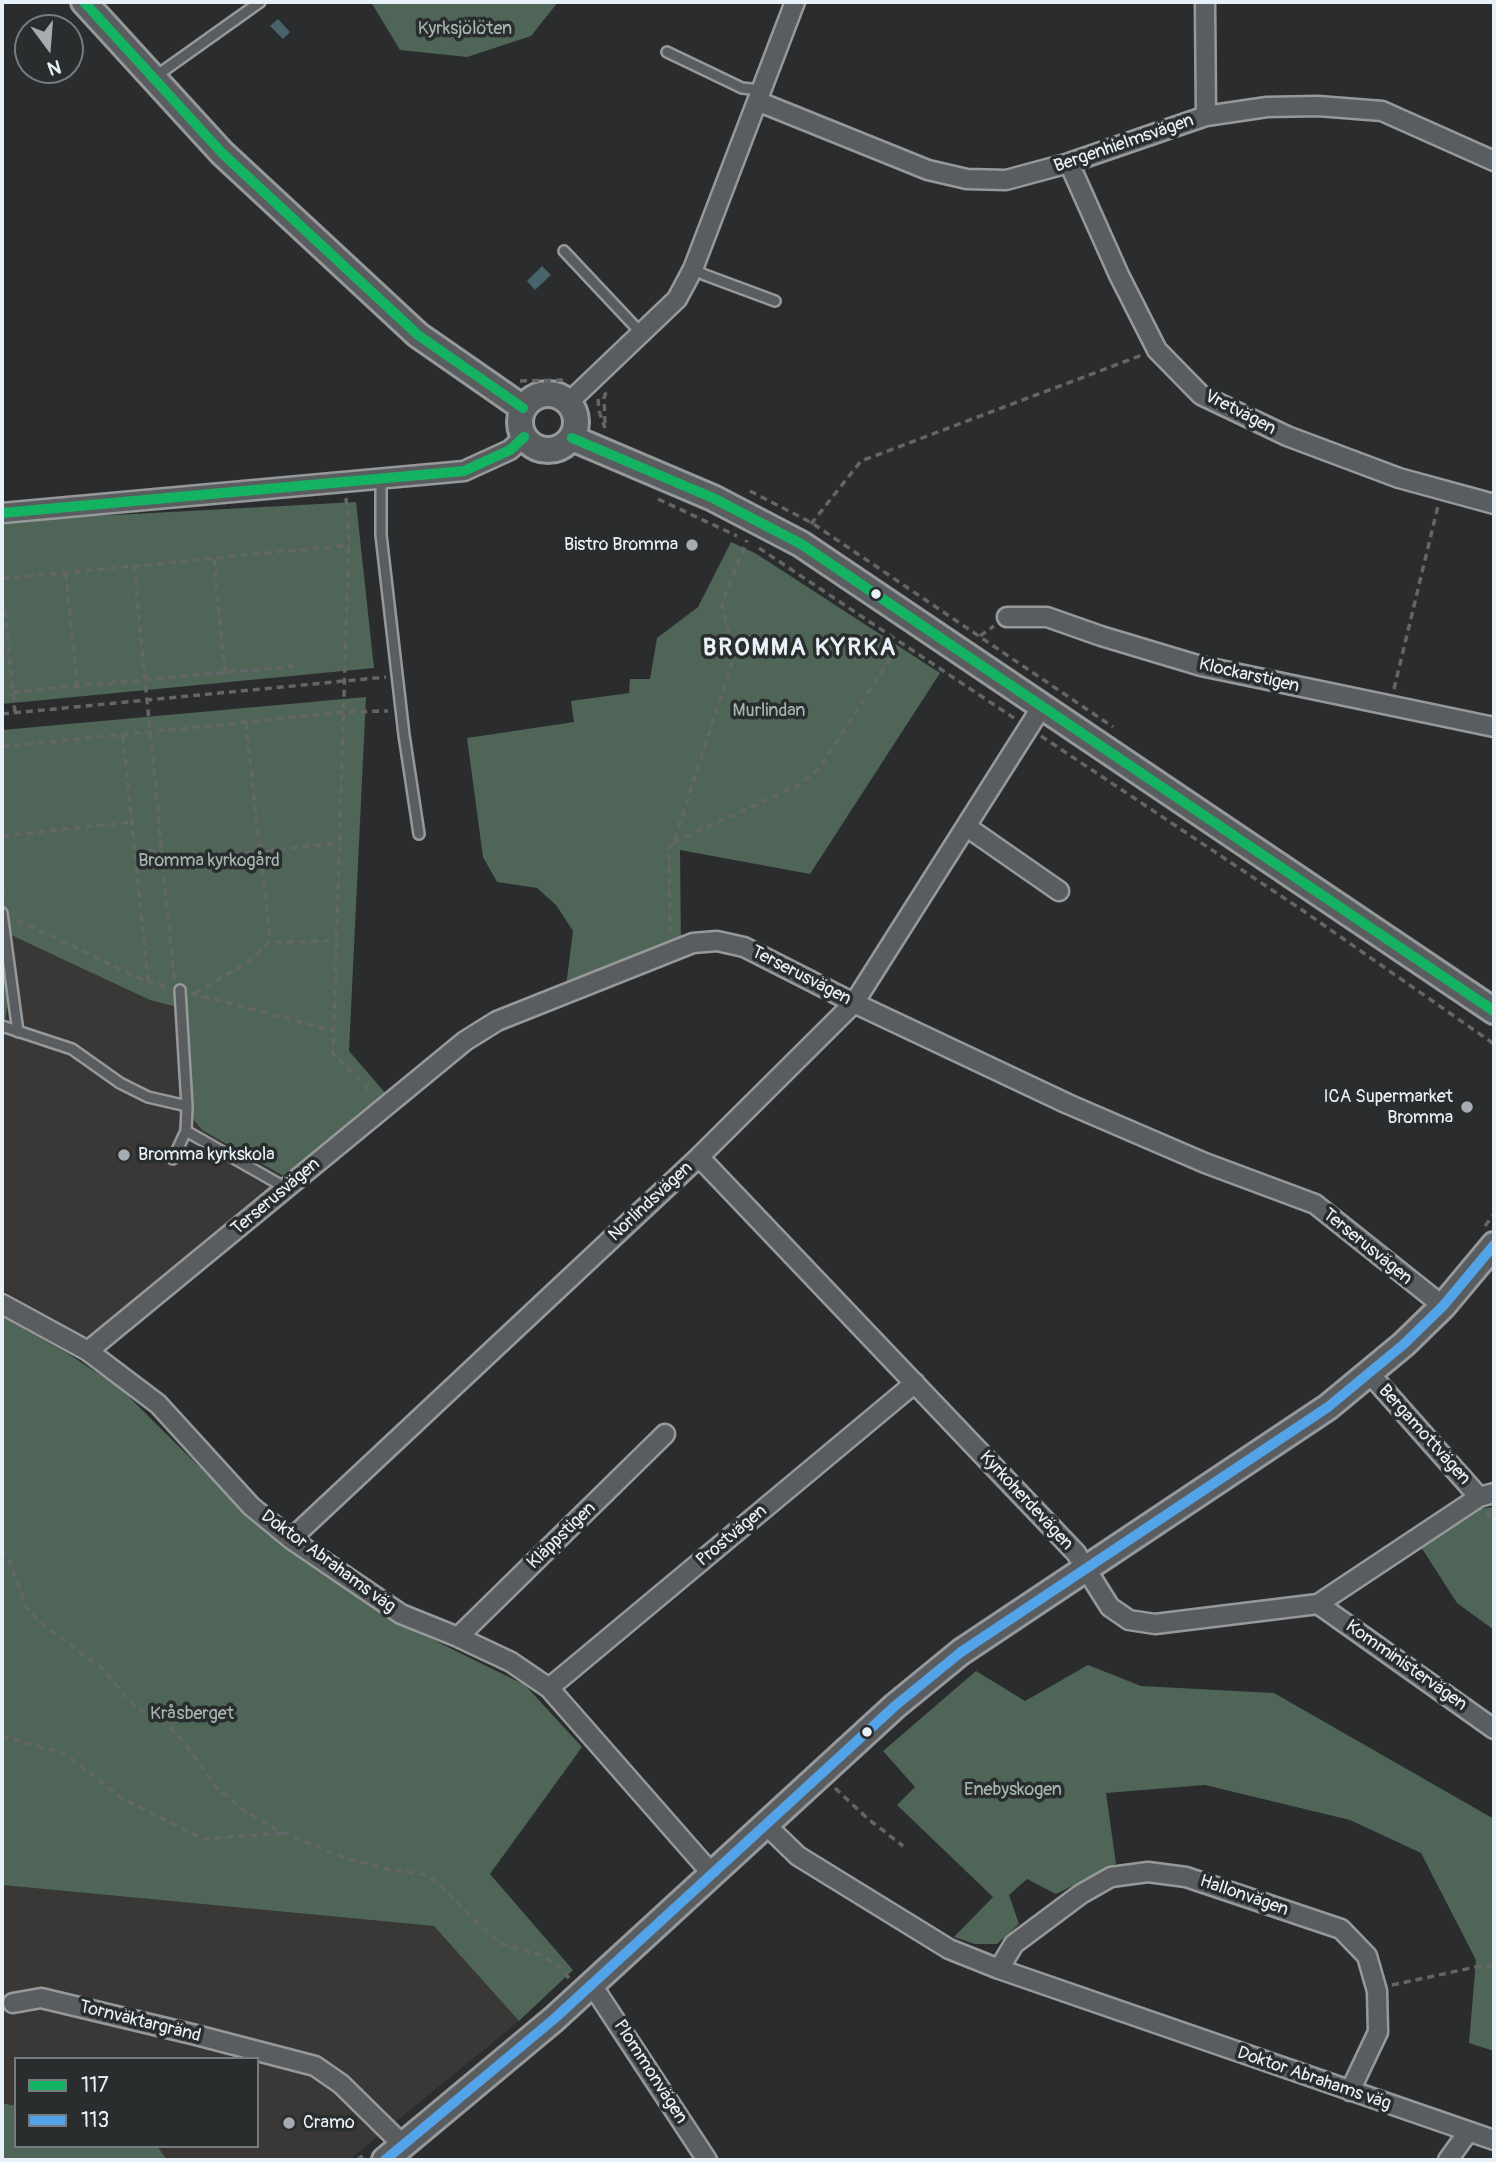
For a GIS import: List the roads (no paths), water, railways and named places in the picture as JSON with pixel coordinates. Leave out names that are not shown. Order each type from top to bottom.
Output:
[{"type":"street","points":[[84,2],[222,153],[418,335],[523,408]]},
{"type":"street","points":[[577,395],[577,420],[572,438],[565,445],[555,450],[543,450],[524,437],[520,423],[523,408],[532,398],[545,393],[577,395],[677,299],[693,269],[795,2]]},
{"type":"street","points":[[1205,2],[1206,116]]},
{"type":"street","name":"Bergenhielmsvägen","points":[[759,96],[928,170],[967,179],[1006,180],[1069,163],[1206,116],[1267,107],[1318,106],[1382,111],[1494,161]]},
{"type":"street","name":"Vretvägen","points":[[1069,163],[1119,275],[1157,350],[1200,395],[1287,436],[1399,478],[1494,504]]},
{"type":"street","points":[[2,513],[464,471],[510,450],[524,437]]},
{"type":"street","points":[[572,438],[713,498],[801,544],[1494,1011]]},
{"type":"street","name":"Klockarstigen","points":[[1007,617],[1047,617],[1201,666],[1494,727]]},
{"type":"street","name":"Norlindsvägen","points":[[291,1539],[699,1157],[854,1003],[1041,708]]},
{"type":"street","points":[[967,827],[1059,891]]},
{"type":"street","name":"Terserusvägen","points":[[88,1351],[465,1041],[498,1021],[693,943],[717,941],[744,947],[854,1003],[1093,1114],[1205,1163],[1315,1204],[1443,1306]]},
{"type":"street","name":"Kyrkoherdevägen","points":[[699,1157],[1076,1553],[1110,1607],[1129,1620],[1155,1624],[1318,1604],[1487,1495]]},
{"type":"street","points":[[394,2153],[555,2019],[581,1982],[713,1875],[895,1706],[961,1652],[1328,1407],[1370,1374],[1443,1306],[1494,1245]]},
{"type":"street","name":"Doktor Abrahams väg","points":[[2,1304],[88,1351],[158,1404],[251,1506],[291,1539],[401,1614],[511,1662],[549,1688],[713,1875]]},
{"type":"street","name":"Bergamottvägen","points":[[1370,1374],[1487,1495]]},
{"type":"street","name":"Prostvägen","points":[[549,1688],[915,1383]]},
{"type":"street","name":"Kläppstigen","points":[[458,1637],[665,1434]]},
{"type":"street","name":"Komministervägen","points":[[1318,1604],[1494,1728]]},
{"type":"street","name":"Doktor Abrahams väg","points":[[766,1825],[798,1856],[949,1949],[999,1969],[1494,2140]]},
{"type":"street","name":"Hallonvägen","points":[[999,1969],[1014,1944],[1081,1894],[1111,1877],[1148,1871],[1186,1877],[1341,1929],[1367,1956],[1377,1992],[1378,2032],[1350,2091]]},
{"type":"street","name":"Plommonvägen","points":[[581,1982],[707,2160]]},
{"type":"street","name":"Tornväktargränd","points":[[13,2003],[41,1998],[315,2066],[341,2084],[394,2153]]},
{"type":"street","points":[[1447,2160],[1468,2132]]},
{"type":"lane","points":[[154,78],[260,2]]},
{"type":"lane","points":[[667,52],[759,96]]},
{"type":"lane","points":[[564,251],[642,334]]},
{"type":"lane","points":[[693,269],[775,301]]},
{"type":"lane","points":[[381,478],[381,535],[401,711],[419,834]]},
{"type":"lane","points":[[2,913],[18,1032]]},
{"type":"lane","points":[[173,1159],[186,1131],[180,990]]},
{"type":"lane","points":[[2,1026],[72,1049],[120,1083],[148,1097],[187,1106]]},
{"type":"lane","points":[[186,1131],[286,1188]]},
{"type":"water","points":[[278,19],[290,32],[283,39],[270,26]]},
{"type":"water","points":[[542,266],[551,275],[535,290],[527,281]]},
{"type":"place","name":"Bistro Bromma","points":[[692,545]]},
{"type":"place","name":"ICA Supermarket Bromma","points":[[1467,1107]]},
{"type":"place","name":"Bromma kyrkskola","points":[[124,1155]]},
{"type":"place","name":"Cramo","points":[[289,2123]]},
{"type":"district","name":"BROMMA KYRKA","points":[[800,649]]},
{"type":"park label","name":"Kyrksjölöten","points":[[465,29]]},
{"type":"park label","name":"Murlindan","points":[[769,711]]},
{"type":"park label","name":"Bromma kyrkogård","points":[[209,861]]},
{"type":"park label","name":"Kråsberget","points":[[192,1714]]},
{"type":"park label","name":"Enebyskogen","points":[[1013,1790]]}]
